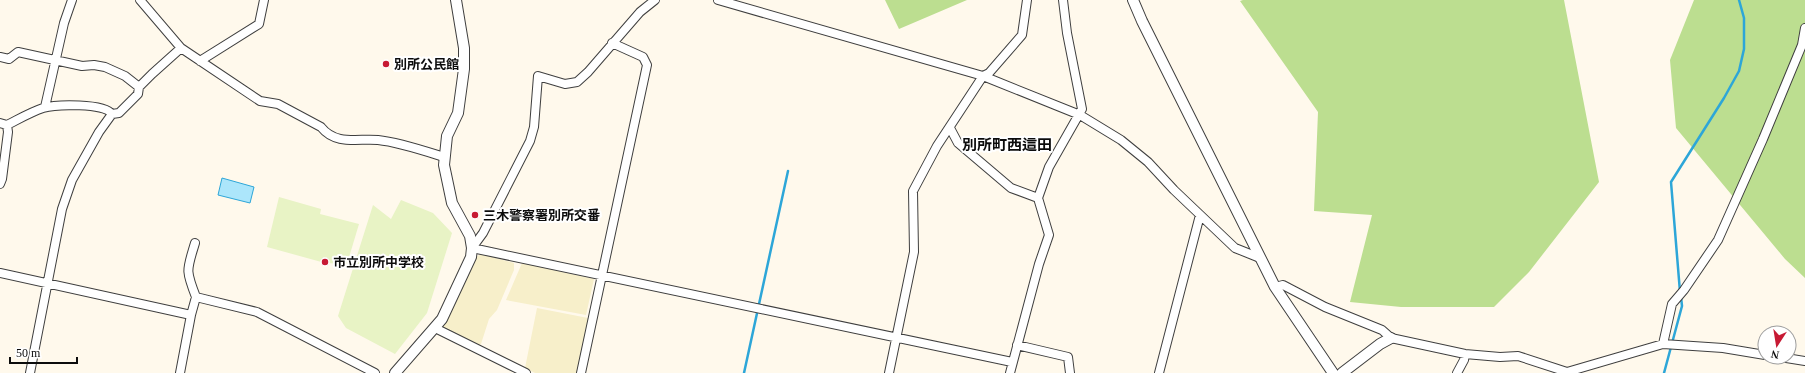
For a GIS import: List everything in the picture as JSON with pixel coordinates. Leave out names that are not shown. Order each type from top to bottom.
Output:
[{"type":"street","points":[[45,107],[64,23],[72,0]]},
{"type":"street","points":[[140,0],[181,48],[260,102],[278,104],[321,126],[325,132],[348,141],[378,140],[444,157]]},
{"type":"street","points":[[200,61],[259,24],[264,0]]},
{"type":"street","points":[[395,373],[442,319],[471,257],[472,248],[470,236],[452,202],[444,157],[447,136],[458,113],[464,69],[464,48],[456,0]]},
{"type":"street","points":[[472,248],[483,233],[530,141],[534,127],[538,76],[565,84],[577,82],[588,72],[640,12],[655,0]]},
{"type":"street","points":[[718,0],[982,76],[1080,115],[1121,140],[1148,162],[1174,190],[1235,248],[1260,258]]},
{"type":"street","points":[[889,373],[914,252],[913,191],[937,146],[950,128],[982,76],[989,73],[1022,35],[1027,0]]},
{"type":"street","points":[[1010,373],[1049,235],[1038,198],[1048,167],[1080,115],[1082,108],[1062,0]]},
{"type":"street","points":[[1133,0],[1142,21],[1275,286],[1333,373]]},
{"type":"street","points":[[1663,344],[1672,304],[1684,290],[1718,240],[1763,139],[1802,45],[1805,28]]},
{"type":"street","points":[[581,373],[647,65],[643,57],[612,43]]},
{"type":"street","points":[[30,373],[62,209],[72,180],[99,132],[112,114],[119,113],[138,94],[139,87],[181,48]]},
{"type":"street","points":[[0,57],[9,59],[18,52],[82,66],[94,65],[105,67],[125,76],[139,87]]},
{"type":"street","points":[[0,184],[8,132],[3,124],[45,107],[97,106],[109,110],[112,114]]},
{"type":"street","points":[[950,128],[958,143],[1010,188],[1038,198]]},
{"type":"street","points":[[1159,373],[1200,214]]},
{"type":"street","points":[[180,373],[196,297],[187,276],[187,269],[195,243]]},
{"type":"street","points":[[472,248],[1012,362]]},
{"type":"street","points":[[0,273],[191,315]]},
{"type":"street","points":[[1275,286],[1283,285],[1325,307],[1382,330],[1391,338],[1464,354],[1500,357],[1518,356],[1567,372],[1663,344],[1723,348],[1757,353]]},
{"type":"street","points":[[196,297],[257,312],[375,373]]},
{"type":"street","points":[[435,328],[523,372]]},
{"type":"street","points":[[1342,373],[1380,344],[1391,338]]},
{"type":"street","points":[[1017,345],[1068,357],[1070,373]]},
{"type":"street","points":[[1457,373],[1464,360],[1464,354]]},
{"type":"shaded area","points":[[481,254],[514,263],[514,270],[497,310],[489,319],[481,344],[478,346],[444,329],[443,324],[476,257]]},
{"type":"shaded area","points":[[522,263],[594,279],[586,315],[506,300]]},
{"type":"shaded area","points":[[537,308],[588,318],[577,373],[535,373],[525,368]]},
{"type":"green space","points":[[885,0],[967,0],[899,29]]},
{"type":"green space","points":[[1564,0],[1599,182],[1529,272],[1494,307],[1401,307],[1350,302],[1372,215],[1314,211],[1318,112],[1240,1]]},
{"type":"green space","points":[[1694,0],[1805,0],[1805,278],[1785,259],[1676,128],[1670,60]]},
{"type":"green space","points":[[279,197],[321,209],[320,214],[359,224],[347,264],[325,263],[267,247]]},
{"type":"green space","points":[[401,200],[433,213],[452,233],[427,313],[395,354],[346,328],[338,316],[373,205],[391,219]]},
{"type":"water","points":[[222,178],[254,187],[250,203],[218,195]]},
{"type":"waterway","points":[[1680,292],[1671,182],[1724,98],[1739,71],[1744,49],[1744,18],[1739,0]]},
{"type":"waterway","points":[[744,373],[788,171]]},
{"type":"waterway","points":[[1664,373],[1682,306],[1681,297]]},
{"type":"place","name":"別所公民館","points":[[386,64]]},
{"type":"place","name":"三木警察署別所交番","points":[[475,215]]},
{"type":"place","name":"市立別所中学校","points":[[325,262]]},
{"type":"district","name":"別所町西這田","points":[[1007,145]]}]
